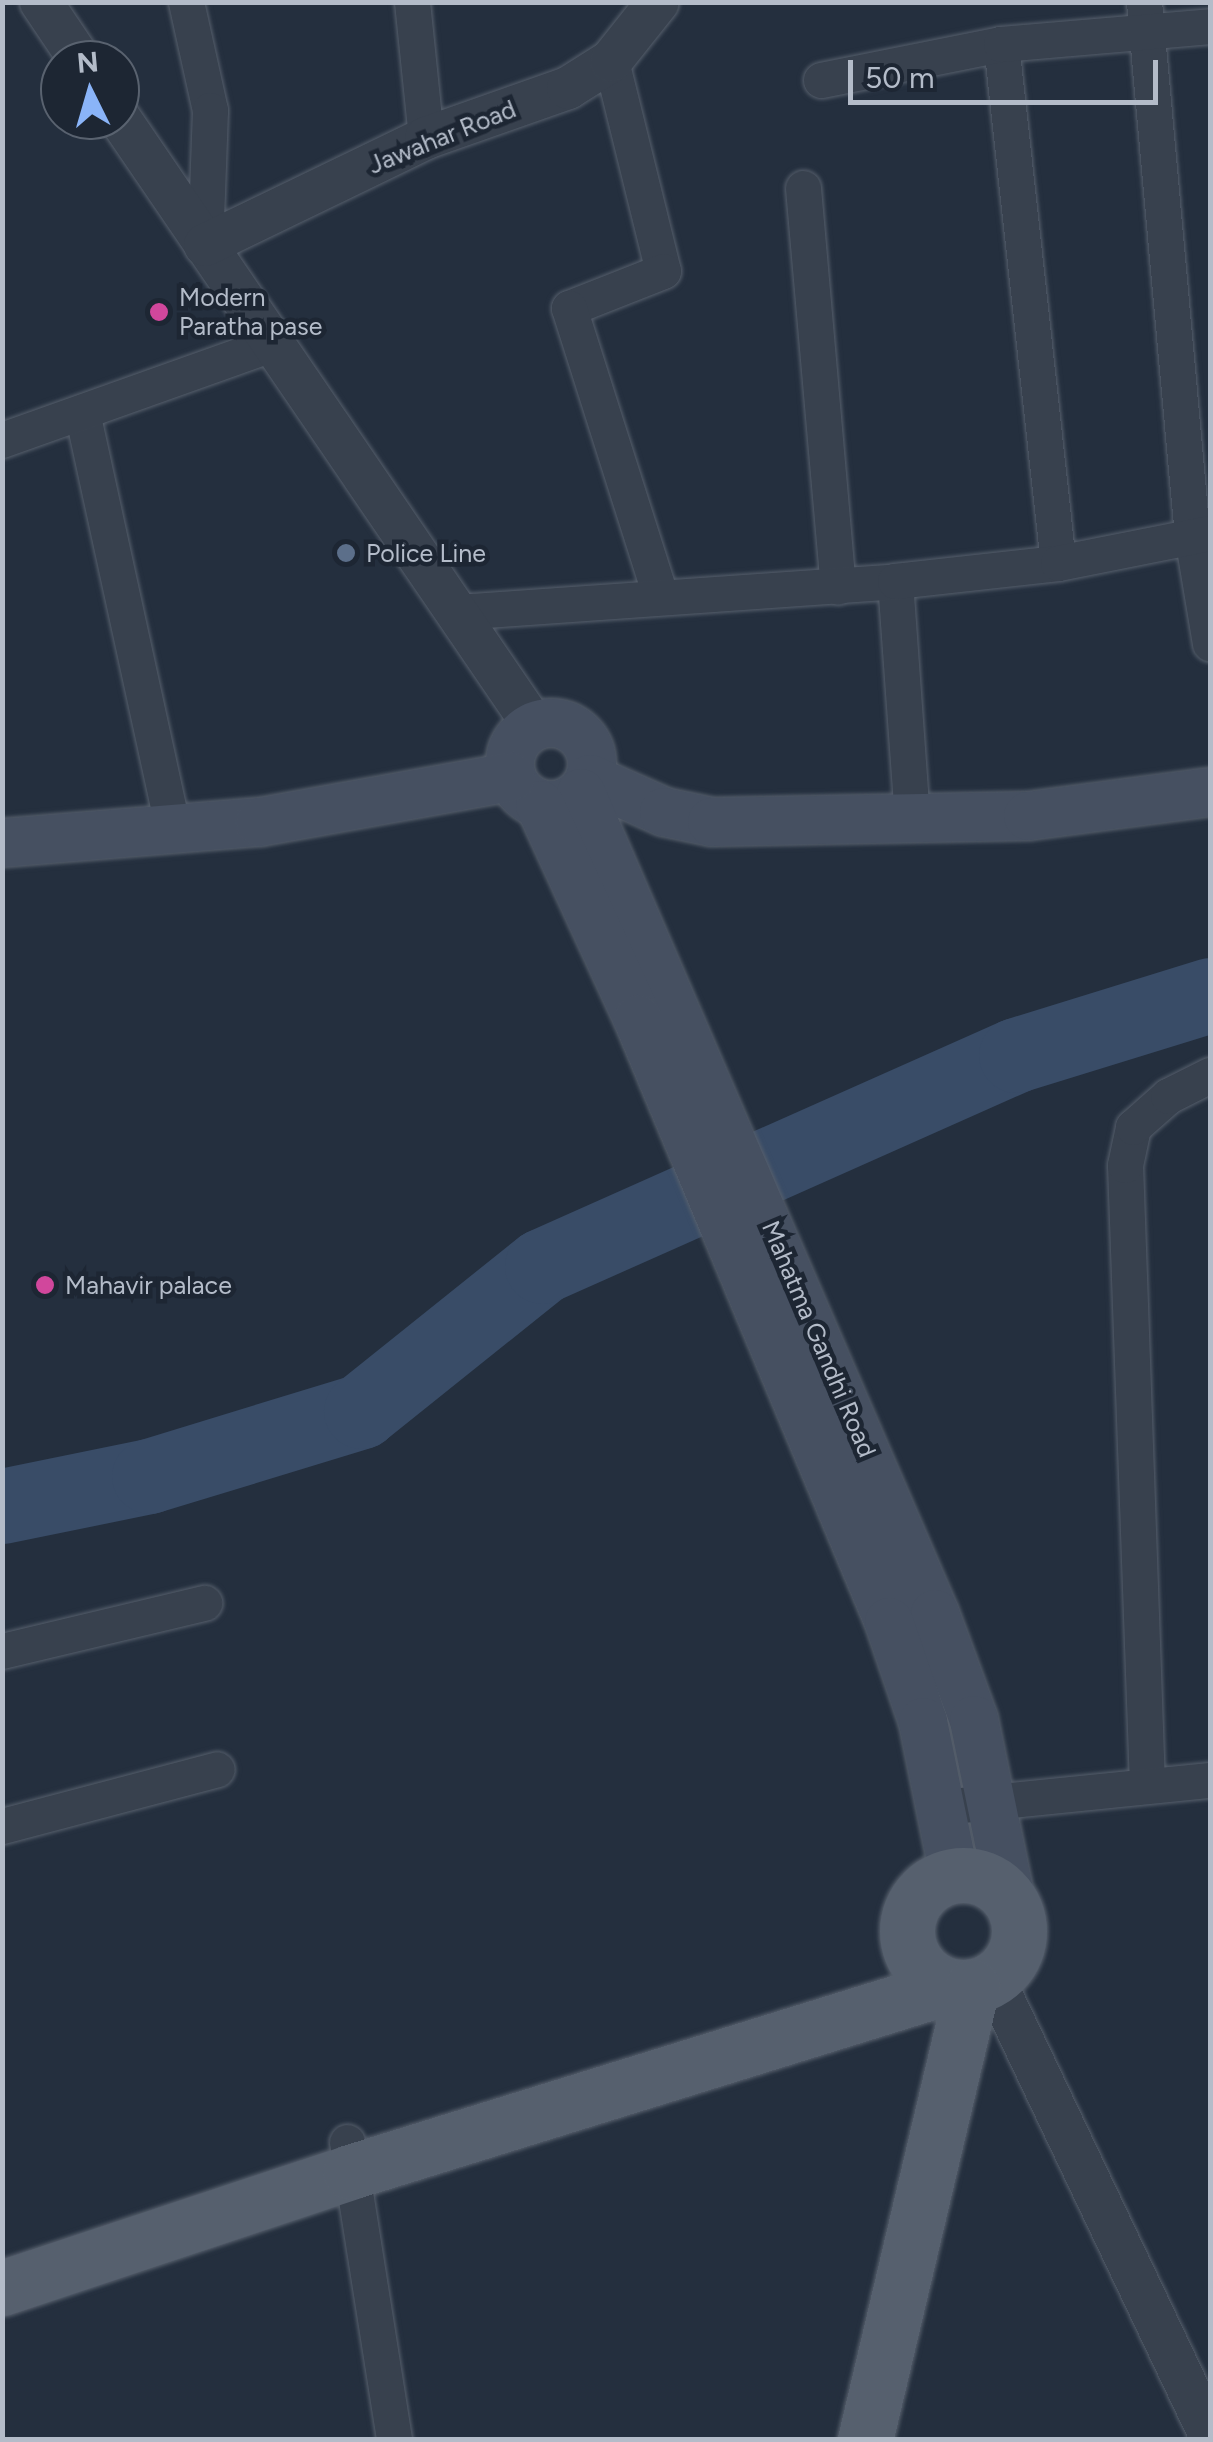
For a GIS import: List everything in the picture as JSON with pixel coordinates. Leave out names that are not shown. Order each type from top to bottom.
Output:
[{"type":"main road","name":"Mahatma Gandhi Road","points":[[534,726],[554,722],[576,731],[592,753],[556,788],[935,1614],[974,1720],[1011,1901]]},
{"type":"main road","points":[[534,726],[516,740],[556,788]]},
{"type":"main road","points":[[2,842],[260,822],[556,788],[712,822],[1028,816],[1210,792]]},
{"type":"main road","name":"Mahatma Gandhi Road","points":[[658,1013],[924,1722],[954,1875]]},
{"type":"main road","points":[[2,2288],[349,2157],[699,2040],[958,1978],[1018,1943],[1011,1901],[976,1876],[954,1875],[917,1898],[908,1918],[958,1978]]},
{"type":"main road","points":[[866,2440],[958,1978]]},
{"type":"main road","points":[[2,2250],[349,2157]]},
{"type":"street","points":[[41,2],[67,40]]},
{"type":"street","points":[[186,2],[210,110],[205,245]]},
{"type":"street","points":[[412,2],[426,138]]},
{"type":"street","name":"Jawahar Road","points":[[205,245],[426,138],[568,88],[611,61],[658,2]]},
{"type":"street","points":[[1147,17],[1210,643]]},
{"type":"street","points":[[821,80],[1147,17],[1210,26]]},
{"type":"street","points":[[1000,44],[1058,563]]},
{"type":"street","points":[[611,61],[662,271],[569,308],[660,595]]},
{"type":"street","points":[[135,140],[534,726]]},
{"type":"street","points":[[804,188],[838,586]]},
{"type":"street","points":[[2,440],[272,344]]},
{"type":"street","points":[[82,412],[173,829]]},
{"type":"street","points":[[457,612],[660,595],[838,586],[1058,563],[1201,534]]},
{"type":"street","points":[[895,580],[912,820]]},
{"type":"street","points":[[1147,1784],[1125,1165],[1133,1127],[1168,1096],[1210,1075]]},
{"type":"street","points":[[2,1651],[204,1603]]},
{"type":"street","points":[[2,1826],[217,1769]]},
{"type":"street","points":[[942,1806],[1210,1780]]},
{"type":"street","points":[[958,1978],[1210,2435]]},
{"type":"street","points":[[349,2157],[394,2440]]},
{"type":"waterway","points":[[2,1506],[149,1476],[361,1411],[542,1266],[1016,1055],[1210,995]]},
{"type":"place","name":"Modern Paratha pase","points":[[159,312]]},
{"type":"place","name":"Police Line","points":[[346,553]]},
{"type":"place","name":"Mahavir palace","points":[[45,1285]]}]
